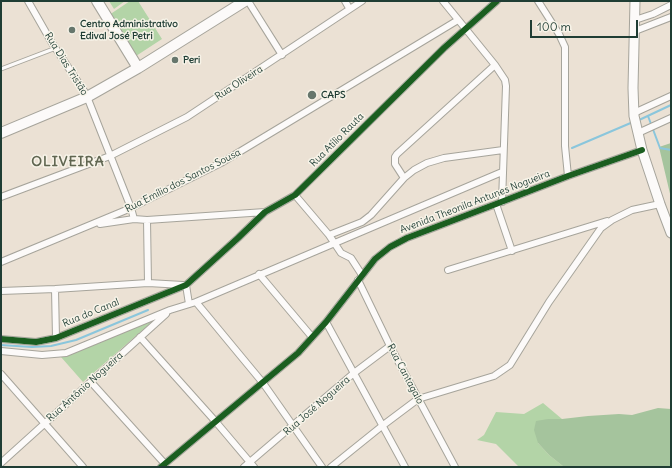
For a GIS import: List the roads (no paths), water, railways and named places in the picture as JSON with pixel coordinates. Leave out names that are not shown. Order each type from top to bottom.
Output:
[{"type":"main road","points":[[97,1],[137,67]]},
{"type":"main road","points":[[137,67],[239,1]]},
{"type":"main road","points":[[1,133],[86,96],[246,1]]},
{"type":"main road","points":[[636,1],[632,88],[634,114],[642,150],[671,232]]},
{"type":"main road","points":[[1,129],[86,96]]},
{"type":"street","name":"Rua Dias Tristão","points":[[28,1],[86,96],[131,208],[134,219]]},
{"type":"street","points":[[246,1],[282,55]]},
{"type":"street","points":[[345,1],[350,8]]},
{"type":"street","name":"Rua Oliveira","points":[[1,197],[110,156],[187,117],[362,1]]},
{"type":"street","points":[[443,1],[503,75],[506,86],[499,203],[512,251]]},
{"type":"street","name":"Rua Atílio Rauta","points":[[186,285],[265,212],[295,195],[444,48],[497,1]]},
{"type":"street","points":[[538,1],[559,34],[565,47],[565,146],[568,176]]},
{"type":"street","points":[[635,20],[653,14],[671,5]]},
{"type":"street","points":[[635,31],[671,17]]},
{"type":"street","name":"Rua Emílio dos Santos Sousa","points":[[1,262],[131,208],[221,163],[458,20]]},
{"type":"street","points":[[404,178],[395,164],[395,157],[397,154],[495,65]]},
{"type":"street","points":[[634,114],[671,96]]},
{"type":"street","points":[[637,129],[649,128],[671,118]]},
{"type":"street","points":[[329,236],[362,222],[371,216],[404,178],[414,170],[427,163],[444,158],[503,150]]},
{"type":"street","name":"Avenida Theonila Antunes Nogueira","points":[[163,466],[298,353],[326,322],[375,259],[390,247],[407,238],[568,176],[642,150]]},
{"type":"street","name":"Avenida Theonila Antunes Nogueira","points":[[170,310],[196,302],[334,242],[502,172]]},
{"type":"street","points":[[295,195],[334,242],[341,253],[351,258],[360,277]]},
{"type":"street","points":[[448,270],[612,220],[632,210],[660,204]]},
{"type":"street","points":[[92,225],[134,219],[147,220],[265,212]]},
{"type":"street","points":[[147,220],[148,283]]},
{"type":"street","points":[[331,467],[418,399],[494,376],[510,365],[549,302],[593,238],[601,228],[612,220]]},
{"type":"street","points":[[259,274],[312,338]]},
{"type":"street","name":"Rua Cantagalo","points":[[360,277],[390,346],[455,467]]},
{"type":"street","points":[[1,290],[55,289],[148,283],[186,285],[189,304]]},
{"type":"street","name":"Rua do Canal","points":[[1,339],[36,342],[56,338],[186,285]]},
{"type":"street","points":[[55,289],[56,338]]},
{"type":"street","points":[[196,302],[263,383],[322,467]]},
{"type":"street","points":[[1,351],[42,355],[66,353],[170,310]]},
{"type":"street","name":"Rua Antônio Nogueira","points":[[1,463],[170,310]]},
{"type":"street","points":[[326,322],[405,467]]},
{"type":"street","points":[[140,337],[216,422],[252,465]]},
{"type":"street","name":"Rua José Nogueira","points":[[244,467],[252,465],[293,426],[354,373],[390,346]]},
{"type":"street","points":[[1,374],[83,467]]},
{"type":"street","points":[[91,382],[163,466]]},
{"type":"lane","points":[[1,69],[56,48]]},
{"type":"waterway","points":[[637,121],[671,105]]},
{"type":"waterway","points":[[648,116],[660,148],[671,150]]},
{"type":"waterway","points":[[572,148],[633,122]]},
{"type":"waterway","points":[[1,345],[32,347],[51,346],[76,340],[148,310]]},
{"type":"place","name":"Centro Administrativo Edival José Petri","points":[[72,30]]},
{"type":"place","name":"Peri","points":[[175,60]]},
{"type":"place","name":"CAPS","points":[[312,95]]},
{"type":"district","name":"OLIVEIRA","points":[[68,162]]}]
